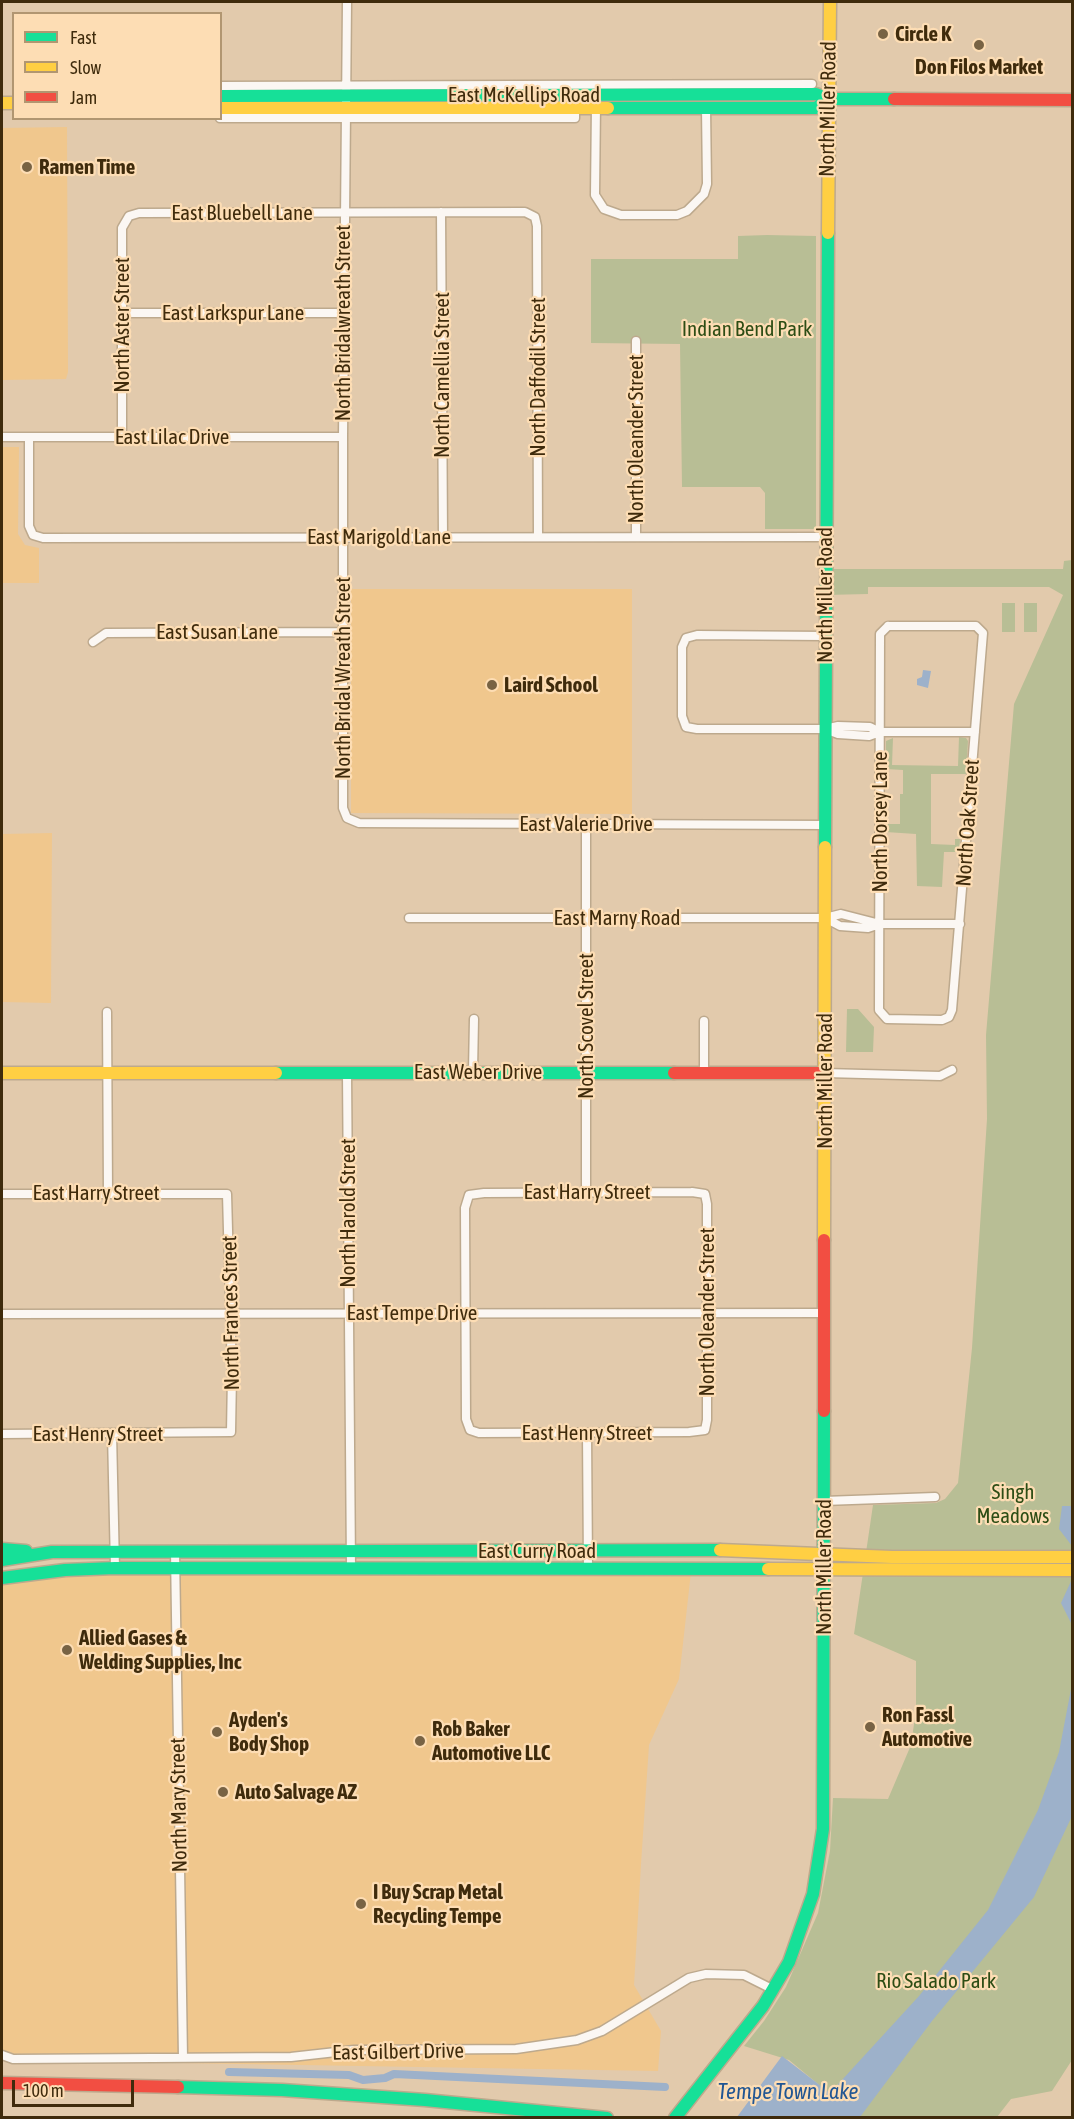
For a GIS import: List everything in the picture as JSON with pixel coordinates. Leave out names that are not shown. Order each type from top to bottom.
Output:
[{"type":"main road","name":"North Miller Road","points":[[675,2118],[774,1990],[803,1926],[820,1855],[824,1782],[825,537],[830,2]]},
{"type":"main road","name":"East McKellips Road","points":[[222,108],[346,102],[596,101],[816,94],[828,99],[1072,100]]},
{"type":"main road","name":"East McKellips Road","points":[[222,96],[575,108],[596,101],[706,108],[816,108],[828,99]]},
{"type":"main road","name":"East Weber Drive","points":[[2,1073],[473,1071],[825,1073]]},
{"type":"main road","points":[[2,1549],[52,1552]]},
{"type":"main road","name":"East Curry Road","points":[[2,1560],[52,1552],[740,1550],[1069,1563]]},
{"type":"main road","name":"East Curry Road","points":[[2,1578],[65,1570],[115,1568],[588,1568],[824,1571],[1069,1563]]},
{"type":"main road","points":[[2,2083],[282,2090],[425,2100],[607,2118]]},
{"type":"street","name":"North Bridalwreath Street","points":[[343,537],[344,212],[348,2]]},
{"type":"street","name":"East McKellips Road","points":[[222,118],[346,102],[812,84]]},
{"type":"street","name":"East McKellips Road","points":[[222,86],[346,102]]},
{"type":"street","points":[[596,101],[595,195],[604,209],[621,215],[677,215],[687,211],[706,189],[706,108]]},
{"type":"street","name":"North Camellia Street","points":[[441,212],[443,537]]},
{"type":"street","name":"East Bluebell Lane","points":[[129,216],[139,213],[525,212],[535,217]]},
{"type":"street","name":"North Aster Street","points":[[122,436],[122,228],[129,216]]},
{"type":"street","name":"North Daffodil Street","points":[[535,217],[538,261],[538,537]]},
{"type":"street","name":"East Larkspur Lane","points":[[123,314],[344,313]]},
{"type":"street","name":"North Oleander Street","points":[[636,341],[636,537]]},
{"type":"street","name":"East Lilac Drive","points":[[2,437],[343,437]]},
{"type":"street","name":"East Marigold Lane","points":[[29,437],[29,526],[33,535],[43,538],[825,537]]},
{"type":"street","name":"North Bridal Wreath Street","points":[[343,537],[343,808],[347,818]]},
{"type":"street","name":"North Dorsey Lane","points":[[881,1016],[880,634],[883,628],[912,626],[976,626],[981,629]]},
{"type":"street","name":"North Oak Street","points":[[881,1016],[887,1019],[942,1020],[949,1017],[960,924],[983,641],[981,629]]},
{"type":"street","name":"East Susan Lane","points":[[93,642],[106,633],[344,632]]},
{"type":"street","points":[[825,636],[697,635],[686,638],[682,647],[682,716],[686,727],[697,729],[825,729],[838,726],[880,732],[975,732]]},
{"type":"street","name":"East Valerie Drive","points":[[347,818],[359,823],[826,825]]},
{"type":"street","name":"North Scovel Street","points":[[586,824],[586,1192]]},
{"type":"street","name":"East Marny Road","points":[[409,918],[825,918],[842,914],[856,923],[868,919],[880,924],[960,924]]},
{"type":"street","points":[[107,1012],[108,1194]]},
{"type":"street","points":[[473,1071],[474,1019]]},
{"type":"street","points":[[704,1021],[704,1072]]},
{"type":"street","name":"East Weber Drive","points":[[825,1073],[940,1076],[952,1070]]},
{"type":"street","name":"North Harold Street","points":[[347,1073],[351,1568]]},
{"type":"street","name":"East Harry Street","points":[[466,1313],[465,1208],[469,1195],[586,1192],[705,1194]]},
{"type":"street","name":"East Harry Street","points":[[2,1194],[227,1194]]},
{"type":"street","name":"North Frances Street","points":[[227,1194],[231,1314],[231,1432]]},
{"type":"street","name":"North Oleander Street","points":[[705,1194],[707,1312],[707,1420],[705,1430]]},
{"type":"street","name":"East Henry Street","points":[[466,1313],[466,1419],[470,1430],[479,1433],[705,1430]]},
{"type":"street","name":"East Tempe Drive","points":[[2,1314],[824,1313]]},
{"type":"street","name":"East Henry Street","points":[[2,1434],[231,1432]]},
{"type":"street","points":[[112,1433],[115,1568]]},
{"type":"street","points":[[587,1433],[588,1568]]},
{"type":"street","points":[[824,1501],[935,1497]]},
{"type":"street","name":"North Mary Street","points":[[175,1552],[183,2058]]},
{"type":"street","name":"East Gilbert Drive","points":[[2,2055],[13,2059],[291,2057],[354,2050],[516,2049],[577,2040],[602,2031],[689,1978],[706,1974],[744,1975],[774,1990]]},
{"type":"shaded area","points":[[67,127],[68,372],[66,379],[2,380],[2,128]]},
{"type":"shaded area","points":[[2,447],[19,447],[18,534],[25,545],[39,548],[39,583],[2,583]]},
{"type":"shaded area","name":"Laird School","points":[[351,589],[632,589],[632,814],[351,813]]},
{"type":"shaded area","points":[[52,833],[51,1003],[2,1002],[2,834]]},
{"type":"shaded area","points":[[691,1572],[679,1679],[649,1745],[641,1864],[634,1985],[661,2031],[658,2071],[2,2060],[2,1579],[133,1573]]},
{"type":"green space","name":"Indian Bend Park","points":[[738,236],[816,236],[816,529],[765,529],[765,493],[760,487],[682,487],[680,344],[591,343],[591,259],[738,259]]},
{"type":"green space","points":[[1072,560],[1072,2060],[1052,2091],[1011,2099],[997,2117],[859,2118],[789,2060],[744,2046],[786,1987],[818,1913],[830,1851],[833,1798],[888,1799],[911,1745],[916,1710],[916,1661],[854,1634],[873,1505],[936,1503],[945,1499],[958,1483],[972,1348],[987,1119],[986,1035],[1014,704],[1063,595],[1049,587],[868,587],[868,594],[825,595],[825,569],[1063,569],[1064,561]]},
{"type":"green space","points":[[1002,603],[1015,603],[1015,632],[1002,632]]},
{"type":"green space","points":[[1024,603],[1037,603],[1037,632],[1024,632]]},
{"type":"green space","points":[[959,737],[966,738],[968,741],[966,774],[931,774],[931,844],[955,845],[955,839],[960,839],[959,852],[944,852],[942,887],[917,886],[916,834],[886,832],[886,824],[900,824],[903,770],[886,769],[886,741],[893,738],[892,765],[958,766]]},
{"type":"green space","points":[[847,1009],[858,1009],[874,1027],[873,1052],[846,1052]]},
{"type":"water","points":[[923,670],[931,671],[928,688],[917,685],[917,679],[922,677]]},
{"type":"water","points":[[1062,1506],[1072,1506],[1072,1546],[1059,1529]]},
{"type":"water","points":[[1072,1579],[1072,1625],[1061,1603]]},
{"type":"water","name":"Tempe Town Lake","points":[[1072,1659],[1072,1816],[1034,1897],[932,2021],[860,2117],[737,2117],[782,2056],[830,2093],[919,1996],[988,1910],[1038,1810],[1059,1752],[1071,1689]]},
{"type":"waterway","points":[[229,2072],[349,2075],[363,2080],[385,2078],[394,2074],[665,2087]]},
{"type":"traffic: fast","points":[[222,96],[816,94],[828,99],[894,99]]},
{"type":"traffic: fast","points":[[608,108],[816,108],[828,99]]},
{"type":"traffic: fast","points":[[825,847],[828,233]]},
{"type":"traffic: fast","points":[[276,1073],[674,1073]]},
{"type":"traffic: fast","points":[[675,2118],[763,2006],[789,1962],[813,1894],[823,1829],[824,1411]]},
{"type":"traffic: fast","points":[[2,1549],[26,1551]]},
{"type":"traffic: fast","points":[[2,1560],[52,1552],[720,1550]]},
{"type":"traffic: fast","points":[[2,1578],[65,1570],[115,1568],[768,1569]]},
{"type":"traffic: fast","points":[[178,2087],[282,2090],[425,2100],[607,2118]]},
{"type":"traffic: slow","points":[[828,233],[830,2]]},
{"type":"traffic: slow","points":[[2,103],[12,103]]},
{"type":"traffic: slow","points":[[222,108],[608,108]]},
{"type":"traffic: slow","points":[[824,1240],[825,847]]},
{"type":"traffic: slow","points":[[2,1073],[276,1073]]},
{"type":"traffic: slow","points":[[720,1550],[892,1557],[1072,1557]]},
{"type":"traffic: slow","points":[[768,1569],[1072,1570]]},
{"type":"traffic: jam","points":[[894,99],[1072,100]]},
{"type":"traffic: jam","points":[[674,1073],[825,1073]]},
{"type":"traffic: jam","points":[[824,1240],[824,1411]]},
{"type":"traffic: jam","points":[[2,2083],[178,2087]]},
{"type":"place","name":"Circle K","points":[[883,34]]},
{"type":"place","name":"Don Filos Market","points":[[979,45]]},
{"type":"place","name":"Ramen Time","points":[[27,167]]},
{"type":"place","name":"Laird School","points":[[492,685]]},
{"type":"place","name":"Allied Gases & Welding Supplies, Inc","points":[[67,1650]]},
{"type":"place","name":"Ron Fassl Automotive","points":[[870,1727]]},
{"type":"place","name":"Ayden's Body Shop","points":[[217,1732]]},
{"type":"place","name":"Rob Baker Automotive LLC","points":[[420,1741]]},
{"type":"place","name":"Auto Salvage AZ","points":[[223,1792]]},
{"type":"place","name":"I Buy Scrap Metal Recycling Tempe","points":[[361,1904]]},
{"type":"park label","name":"Singh Meadows","points":[[1013,1504]]},
{"type":"park label","name":"Rio Salado Park","points":[[936,1981]]}]
